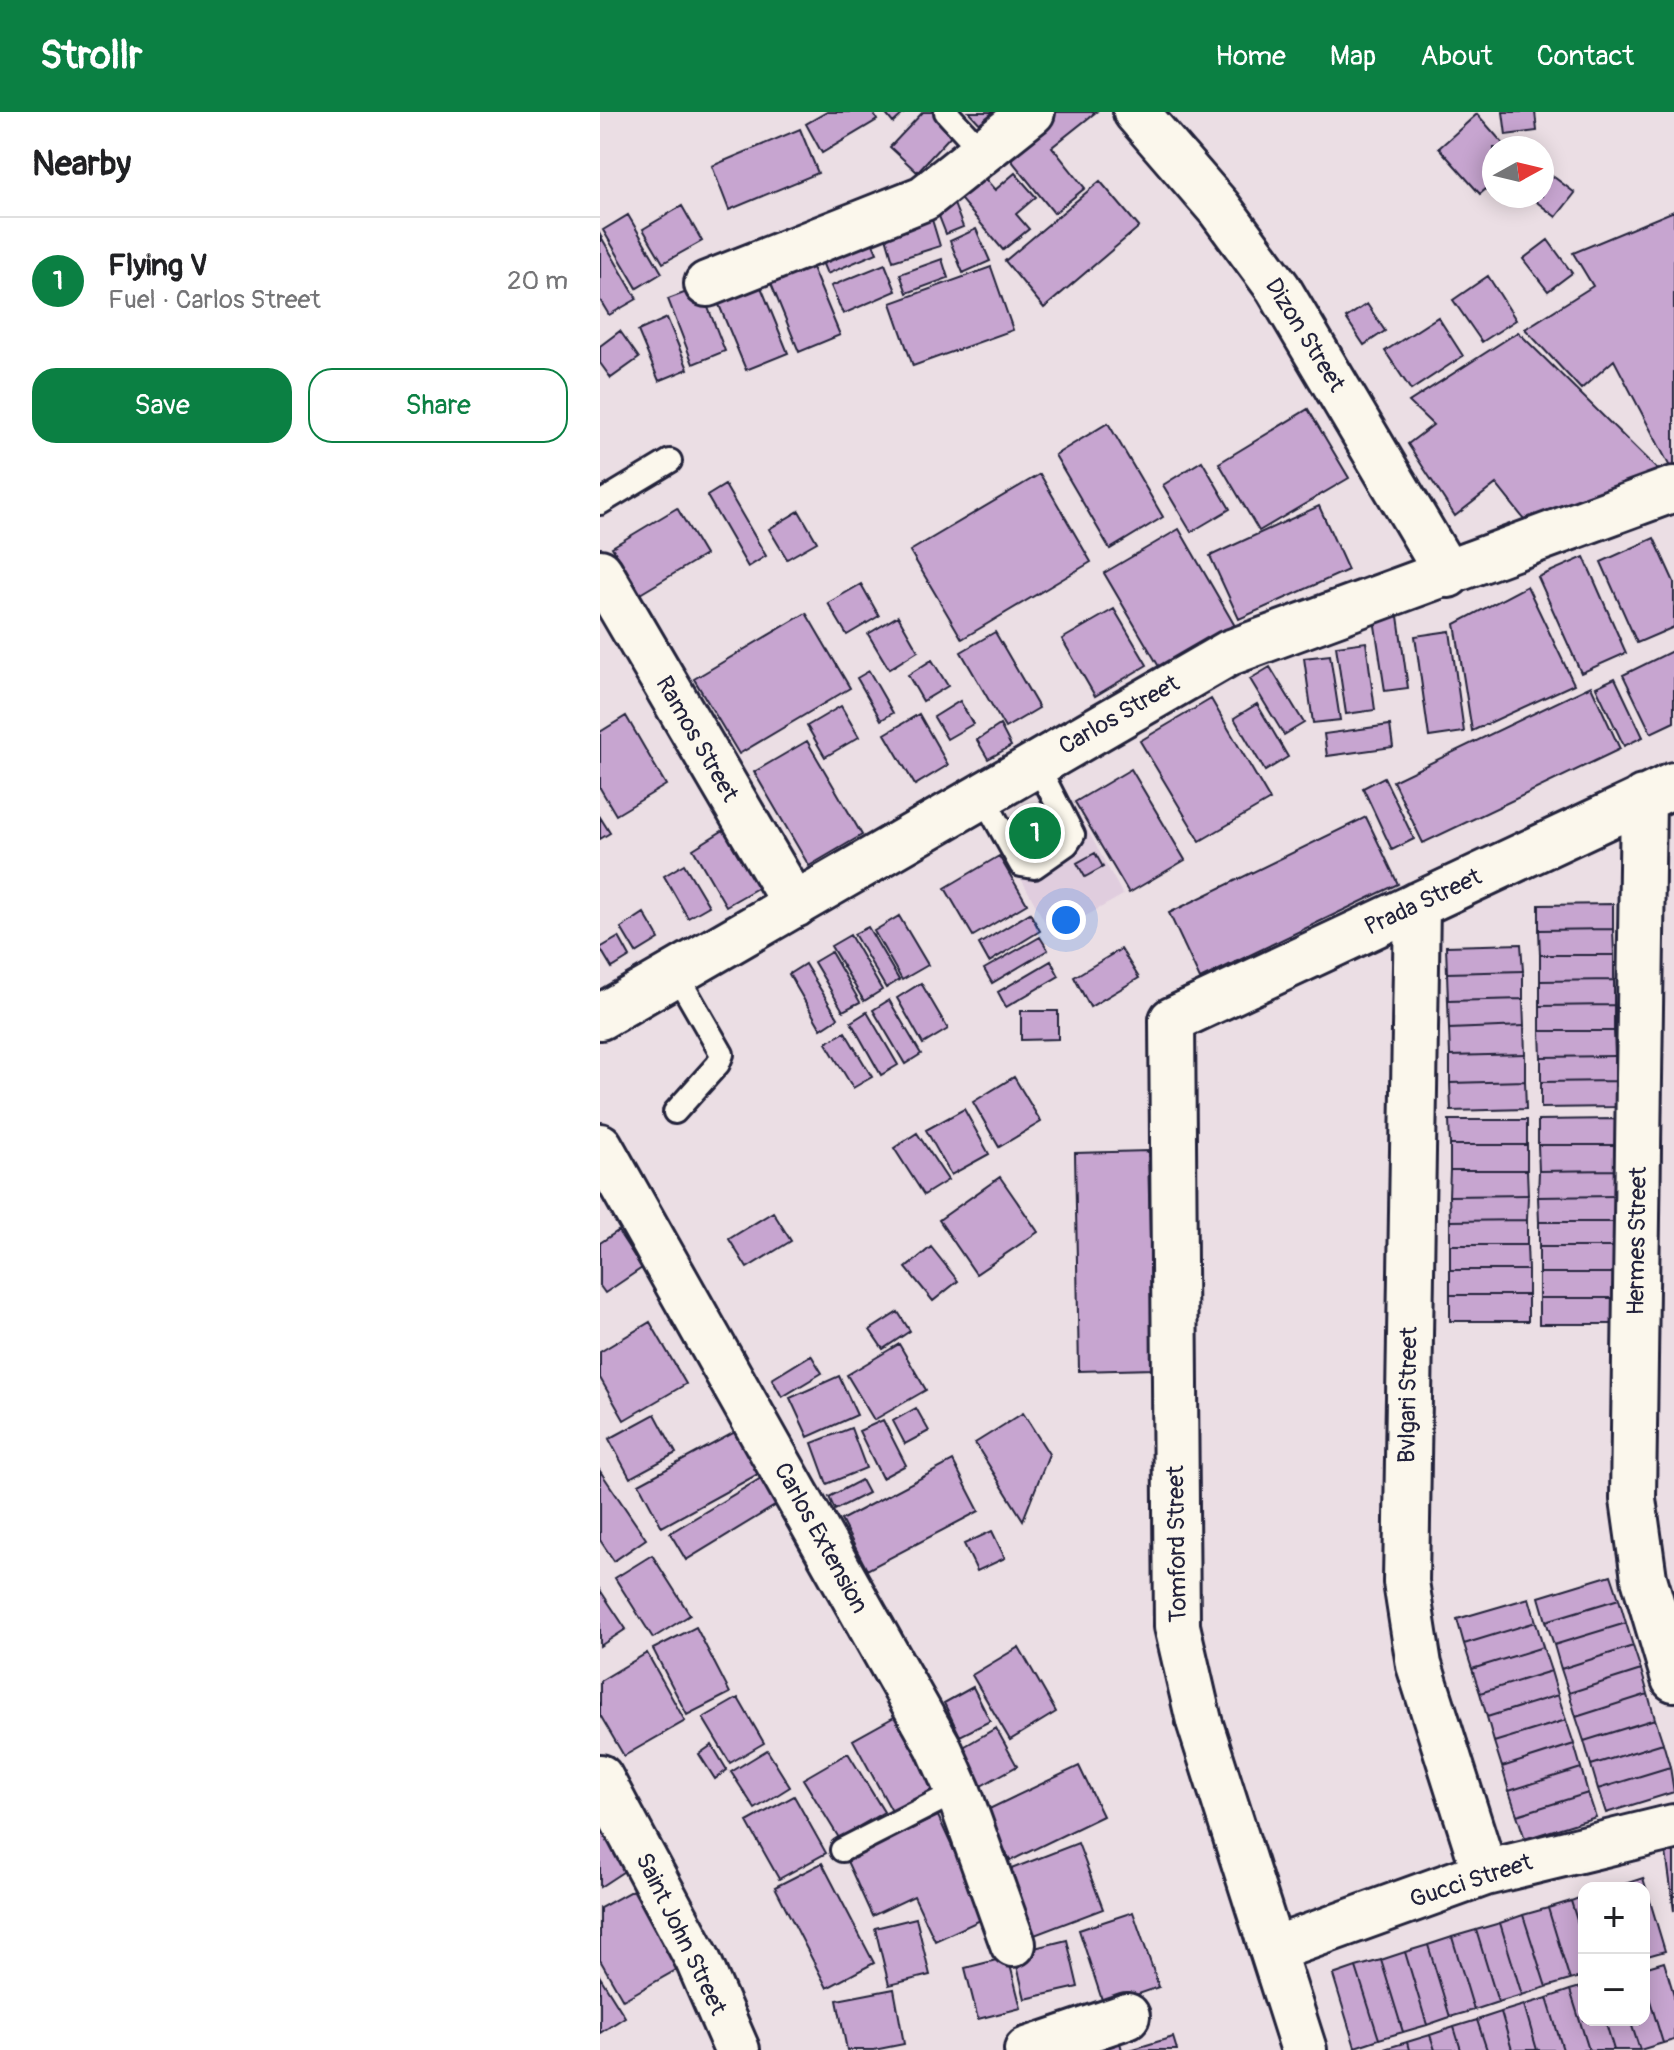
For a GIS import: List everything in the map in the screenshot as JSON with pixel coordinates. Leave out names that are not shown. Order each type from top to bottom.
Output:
[{"type":"street","points":[[707,284],[924,198],[1032,112]]},
{"type":"street","name":"Dizon Street","points":[[1136,112],[1219,208],[1278,288],[1448,575]]},
{"type":"street","name":"Carlos Street","points":[[600,1017],[1229,653],[1448,575],[1674,489]]},
{"type":"street","name":"Ramos Street","points":[[600,572],[795,905]]},
{"type":"street","name":"Prada Street","points":[[1172,1020],[1658,792]]},
{"type":"street","name":"Hermes Street","points":[[1658,792],[1633,1499],[1644,1578],[1674,1679]]},
{"type":"street","name":"Bvlgari Street","points":[[1417,905],[1406,1582],[1419,1665],[1485,1873]]},
{"type":"street","name":"Tomford Street","points":[[1172,1020],[1177,1626],[1199,1721],[1304,2050]]},
{"type":"street","name":"Carlos Extension","points":[[600,1146],[930,1732],[958,1791],[1013,1944]]},
{"type":"street","name":"Saint John Street","points":[[600,1777],[697,1958],[737,2050]]},
{"type":"street","name":"Gucci Street","points":[[1272,1950],[1485,1873],[1674,1827]]},
{"type":"street","points":[[1027,2050],[1127,2016]]},
{"type":"lane","points":[[946,112],[982,151]]},
{"type":"lane","points":[[600,503],[670,461]]},
{"type":"lane","points":[[982,795],[1021,865],[1034,867],[1067,844],[1073,835],[1036,763]]},
{"type":"lane","points":[[675,1112],[718,1064],[722,1054],[676,974]]},
{"type":"lane","points":[[842,1850],[958,1791]]},
{"type":"shaded area","points":[[1066,791],[1123,895],[1052,935],[995,831]]},
{"type":"building","points":[[827,112],[873,112],[877,120],[822,153],[806,124]]},
{"type":"building","points":[[884,112],[905,112],[893,123]]},
{"type":"building","points":[[923,112],[934,112],[955,131],[917,172],[890,147]]},
{"type":"building","points":[[969,112],[999,112],[983,127]]},
{"type":"building","points":[[1039,112],[1096,112],[1052,147],[1085,188],[1054,213],[999,145]]},
{"type":"building","points":[[1503,112],[1535,112],[1537,131],[1506,135]]},
{"type":"building","points":[[1477,114],[1496,136],[1482,136],[1482,192],[1480,194],[1439,148]]},
{"type":"building","points":[[800,129],[818,173],[729,210],[712,166]]},
{"type":"building","points":[[1015,173],[1036,197],[1016,214],[1029,229],[1003,250],[956,194],[981,174],[995,190]]},
{"type":"building","points":[[1554,177],[1575,193],[1556,217],[1544,208],[1554,208]]},
{"type":"building","points":[[1100,181],[1139,227],[1044,308],[1005,261]]},
{"type":"building","points":[[954,204],[963,227],[946,234],[937,211]]},
{"type":"building","points":[[682,206],[702,241],[663,263],[643,229]]},
{"type":"building","points":[[1674,211],[1674,465],[1670,467],[1614,360],[1581,389],[1525,329],[1593,286],[1573,253]]},
{"type":"building","points":[[930,213],[940,246],[893,261],[883,227]]},
{"type":"building","points":[[628,215],[662,273],[637,288],[603,230]]},
{"type":"building","points":[[865,225],[877,253],[827,274],[815,245]]},
{"type":"building","points":[[976,229],[990,261],[963,273],[950,241]]},
{"type":"building","points":[[600,235],[637,299],[609,315],[600,300]]},
{"type":"building","points":[[1548,240],[1572,273],[1548,291],[1523,259]]},
{"type":"building","points":[[942,259],[948,278],[907,293],[900,274]]},
{"type":"building","points":[[885,264],[896,291],[843,314],[831,286]]},
{"type":"building","points":[[811,265],[840,335],[799,352],[770,281]]},
{"type":"building","points":[[991,267],[1013,330],[913,366],[891,303]]},
{"type":"building","points":[[1488,276],[1516,320],[1482,342],[1453,300]]},
{"type":"building","points":[[759,282],[788,353],[746,370],[717,300]]},
{"type":"building","points":[[700,287],[725,351],[693,364],[668,299]]},
{"type":"building","points":[[1367,304],[1385,331],[1364,345],[1346,318]]},
{"type":"building","points":[[1438,317],[1463,356],[1411,390],[1385,351]]},
{"type":"building","points":[[667,318],[688,369],[659,381],[638,331]]},
{"type":"building","points":[[620,331],[639,358],[611,378],[600,363],[600,346]]},
{"type":"building","points":[[1518,332],[1668,480],[1532,529],[1496,484],[1455,516],[1408,444],[1433,425],[1409,402]]},
{"type":"building","points":[[1308,409],[1349,478],[1259,531],[1219,463]]},
{"type":"building","points":[[1108,423],[1163,517],[1110,549],[1055,455]]},
{"type":"building","points":[[1202,461],[1230,509],[1191,532],[1163,485]]},
{"type":"building","points":[[1040,474],[1091,562],[962,639],[910,551]]},
{"type":"building","points":[[725,485],[766,556],[748,567],[707,496]]},
{"type":"building","points":[[1319,506],[1348,570],[1239,619],[1210,556]]},
{"type":"building","points":[[677,508],[705,555],[640,594],[612,547]]},
{"type":"building","points":[[799,511],[817,542],[787,559],[769,529]]},
{"type":"building","points":[[1179,529],[1239,633],[1165,677],[1104,573]]},
{"type":"building","points":[[1654,538],[1674,582],[1674,627],[1637,643],[1601,562]]},
{"type":"building","points":[[1584,557],[1626,653],[1581,673],[1538,577]]},
{"type":"building","points":[[861,584],[879,616],[847,635],[828,603]]},
{"type":"building","points":[[1527,586],[1574,684],[1472,731],[1455,624]]},
{"type":"building","points":[[1114,609],[1147,665],[1095,696],[1062,639]]},
{"type":"building","points":[[806,613],[850,688],[739,754],[694,679]]},
{"type":"building","points":[[898,616],[918,651],[889,669],[868,634]]},
{"type":"building","points":[[1398,616],[1408,688],[1385,691],[1374,619]]},
{"type":"building","points":[[1450,631],[1464,732],[1429,737],[1415,636]]},
{"type":"building","points":[[995,632],[1039,708],[1005,728],[961,652]]},
{"type":"building","points":[[1366,642],[1375,710],[1346,714],[1336,646]]},
{"type":"building","points":[[1674,650],[1674,722],[1651,733],[1623,675]]},
{"type":"building","points":[[1330,655],[1340,720],[1313,723],[1304,658]]},
{"type":"building","points":[[932,660],[948,686],[923,701],[908,675]]},
{"type":"building","points":[[1270,667],[1304,723],[1284,735],[1250,679]]},
{"type":"building","points":[[869,671],[893,713],[881,720],[857,678]]},
{"type":"building","points":[[1615,678],[1643,737],[1624,746],[1596,687]]},
{"type":"building","points":[[1591,686],[1620,749],[1423,843],[1393,781]]},
{"type":"building","points":[[1211,699],[1270,800],[1200,841],[1140,741]]},
{"type":"building","points":[[960,701],[973,724],[947,739],[934,717]]},
{"type":"building","points":[[1257,704],[1288,757],[1265,771],[1234,718]]},
{"type":"building","points":[[841,706],[859,737],[825,757],[807,726]]},
{"type":"building","points":[[919,714],[948,765],[915,785],[885,734]]},
{"type":"building","points":[[626,716],[666,785],[616,815],[600,788],[600,732]]},
{"type":"building","points":[[1000,725],[1011,746],[988,759],[977,740]]},
{"type":"building","points":[[1390,725],[1393,747],[1327,756],[1324,734]]},
{"type":"building","points":[[807,741],[862,835],[809,866],[754,772]]},
{"type":"building","points":[[1131,769],[1185,860],[1129,893],[1075,802]]},
{"type":"building","points":[[1384,777],[1414,839],[1392,850],[1363,788]]},
{"type":"building","points":[[1051,809],[1063,833],[1020,857],[1008,833]]},
{"type":"building","points":[[600,817],[610,833],[600,839]]},
{"type":"building","points":[[1366,817],[1398,884],[1200,979],[1169,913]]},
{"type":"building","points":[[727,828],[761,886],[726,906],[693,849]]},
{"type":"building","points":[[1095,853],[1103,867],[1085,877],[1077,863]]},
{"type":"building","points":[[999,856],[1027,904],[973,936],[945,888]]},
{"type":"building","points":[[684,864],[709,906],[688,918],[664,876]]},
{"type":"building","points":[[1613,904],[1613,929],[1539,930],[1539,905]]},
{"type":"building","points":[[644,913],[659,939],[636,953],[621,928]]},
{"type":"building","points":[[1030,913],[1040,931],[989,962],[979,944]]},
{"type":"building","points":[[899,916],[928,965],[902,980],[874,931]]},
{"type":"building","points":[[868,927],[899,980],[886,988],[854,934]]},
{"type":"building","points":[[1613,929],[1614,955],[1540,955],[1539,930]]},
{"type":"building","points":[[850,935],[882,990],[864,1001],[831,946]]},
{"type":"building","points":[[619,937],[630,957],[612,968],[600,948]]},
{"type":"building","points":[[1040,937],[1048,950],[992,983],[984,969]]},
{"type":"building","points":[[1521,944],[1523,971],[1447,973],[1446,946]]},
{"type":"building","points":[[1121,949],[1139,978],[1090,1007],[1074,977]]},
{"type":"building","points":[[831,952],[860,1002],[843,1011],[814,962]]},
{"type":"building","points":[[1540,955],[1614,955],[1614,980],[1540,981]]},
{"type":"building","points":[[1051,961],[1059,976],[1006,1007],[998,992]]},
{"type":"building","points":[[805,964],[838,1018],[821,1029],[789,974]]},
{"type":"building","points":[[1523,971],[1523,999],[1448,1001],[1447,973]]},
{"type":"building","points":[[1614,980],[1614,1005],[1540,1006],[1540,981]]},
{"type":"building","points":[[921,983],[948,1029],[923,1044],[897,998]]},
{"type":"building","points":[[1523,999],[1524,1026],[1449,1029],[1448,1001]]},
{"type":"building","points":[[889,1000],[921,1054],[905,1064],[873,1010]]},
{"type":"building","points":[[1614,1005],[1614,1031],[1540,1031],[1540,1006]]},
{"type":"building","points":[[1021,1011],[1058,1011],[1058,1039],[1021,1040]]},
{"type":"building","points":[[867,1012],[898,1065],[881,1075],[851,1022]]},
{"type":"building","points":[[1524,1026],[1525,1054],[1450,1056],[1449,1029]]},
{"type":"building","points":[[1540,1031],[1614,1031],[1615,1056],[1541,1057]]},
{"type":"building","points":[[845,1032],[872,1077],[853,1088],[826,1043]]},
{"type":"building","points":[[1525,1054],[1525,1081],[1450,1083],[1450,1056]]},
{"type":"building","points":[[1615,1056],[1615,1081],[1541,1082],[1541,1057]]},
{"type":"building","points":[[1014,1077],[1041,1122],[999,1147],[973,1102]]},
{"type":"building","points":[[1525,1081],[1526,1109],[1451,1111],[1450,1083]]},
{"type":"building","points":[[1615,1081],[1616,1107],[1541,1108],[1541,1082]]},
{"type":"building","points":[[964,1109],[989,1154],[951,1175],[926,1130]]},
{"type":"building","points":[[1616,1119],[1616,1145],[1538,1145],[1538,1120]]},
{"type":"building","points":[[1449,1120],[1527,1120],[1527,1145],[1450,1145]]},
{"type":"building","points":[[917,1133],[948,1180],[924,1195],[894,1148]]},
{"type":"building","points":[[1450,1145],[1527,1145],[1527,1170],[1450,1170]]},
{"type":"building","points":[[1538,1145],[1616,1145],[1615,1170],[1539,1171]]},
{"type":"building","points":[[1148,1151],[1153,1369],[1079,1371],[1075,1153]]},
{"type":"building","points":[[1450,1170],[1527,1170],[1528,1195],[1449,1196]]},
{"type":"building","points":[[1615,1170],[1616,1196],[1538,1197],[1539,1171]]},
{"type":"building","points":[[1000,1177],[1038,1232],[976,1274],[939,1220]]},
{"type":"building","points":[[1528,1195],[1527,1220],[1450,1221],[1449,1196]]},
{"type":"building","points":[[1616,1196],[1616,1222],[1539,1222],[1538,1197]]},
{"type":"building","points":[[773,1212],[791,1241],[747,1268],[729,1239]]},
{"type":"building","points":[[1527,1220],[1527,1245],[1450,1245],[1450,1221]]},
{"type":"building","points":[[1539,1222],[1616,1222],[1616,1247],[1539,1247]]},
{"type":"building","points":[[618,1231],[642,1268],[605,1293],[600,1286],[600,1243]]},
{"type":"building","points":[[1450,1245],[1527,1245],[1528,1270],[1450,1270]]},
{"type":"building","points":[[931,1247],[958,1281],[933,1301],[906,1268]]},
{"type":"building","points":[[1539,1247],[1616,1247],[1617,1273],[1539,1273]]},
{"type":"building","points":[[1450,1270],[1528,1270],[1528,1295],[1450,1295]]},
{"type":"building","points":[[1539,1273],[1617,1273],[1616,1298],[1539,1298]]},
{"type":"building","points":[[1450,1295],[1528,1295],[1528,1321],[1450,1321]]},
{"type":"building","points":[[1539,1298],[1616,1298],[1617,1324],[1539,1324]]},
{"type":"building","points":[[898,1312],[910,1331],[883,1349],[870,1330]]},
{"type":"building","points":[[650,1322],[686,1384],[624,1420],[600,1378],[600,1352]]},
{"type":"building","points":[[899,1344],[926,1390],[874,1420],[847,1375]]},
{"type":"building","points":[[811,1355],[822,1373],[782,1397],[772,1379]]},
{"type":"building","points":[[839,1376],[857,1415],[808,1437],[790,1398]]},
{"type":"building","points":[[916,1408],[929,1431],[905,1444],[893,1421]]},
{"type":"building","points":[[1023,1413],[1049,1454],[1023,1520],[975,1443]]},
{"type":"building","points":[[655,1414],[676,1453],[630,1478],[609,1439]]},
{"type":"building","points":[[883,1420],[906,1465],[882,1478],[859,1431]]},
{"type":"building","points":[[746,1426],[769,1468],[662,1527],[639,1484]]},
{"type":"building","points":[[851,1428],[866,1468],[827,1484],[812,1443]]},
{"type":"building","points":[[953,1461],[979,1511],[867,1570],[841,1520]]},
{"type":"building","points":[[600,1471],[646,1539],[614,1561],[600,1540]]},
{"type":"building","points":[[768,1474],[783,1501],[686,1560],[670,1533]]},
{"type":"building","points":[[861,1480],[868,1493],[835,1510],[829,1497]]},
{"type":"building","points":[[992,1531],[1005,1558],[977,1571],[964,1544]]},
{"type":"building","points":[[652,1555],[690,1615],[653,1638],[615,1578]]},
{"type":"building","points":[[1611,1575],[1619,1599],[1546,1621],[1539,1597]]},
{"type":"building","points":[[600,1590],[626,1629],[600,1646]]},
{"type":"building","points":[[1529,1598],[1536,1622],[1464,1644],[1457,1619]]},
{"type":"building","points":[[1619,1599],[1626,1623],[1554,1645],[1546,1621]]},
{"type":"building","points":[[1536,1622],[1543,1647],[1472,1669],[1464,1644]]},
{"type":"building","points":[[1626,1623],[1633,1646],[1561,1669],[1554,1645]]},
{"type":"building","points":[[696,1627],[730,1693],[687,1715],[653,1649]]},
{"type":"building","points":[[1633,1646],[1641,1670],[1569,1693],[1561,1669]]},
{"type":"building","points":[[1019,1647],[1056,1712],[1010,1740],[972,1675]]},
{"type":"building","points":[[1543,1647],[1551,1671],[1480,1693],[1472,1669]]},
{"type":"building","points":[[647,1653],[685,1721],[624,1756],[600,1715],[600,1681]]},
{"type":"building","points":[[1641,1670],[1648,1694],[1576,1717],[1569,1693]]},
{"type":"building","points":[[1551,1671],[1558,1695],[1487,1717],[1480,1693]]},
{"type":"building","points":[[973,1687],[990,1721],[960,1736],[944,1703]]},
{"type":"building","points":[[1648,1694],[1655,1719],[1584,1741],[1576,1717]]},
{"type":"building","points":[[1558,1695],[1566,1720],[1494,1742],[1487,1717]]},
{"type":"building","points":[[738,1698],[764,1743],[730,1763],[703,1718]]},
{"type":"building","points":[[896,1716],[937,1791],[894,1815],[853,1740]]},
{"type":"building","points":[[1655,1719],[1663,1743],[1591,1765],[1584,1741]]},
{"type":"building","points":[[1566,1720],[1574,1744],[1502,1767],[1494,1742]]},
{"type":"building","points":[[996,1728],[1017,1766],[981,1786],[960,1749]]},
{"type":"building","points":[[1663,1743],[1670,1767],[1598,1789],[1591,1765]]},
{"type":"building","points":[[1574,1744],[1581,1768],[1509,1791],[1502,1767]]},
{"type":"building","points":[[712,1745],[727,1770],[715,1779],[699,1754]]},
{"type":"building","points":[[767,1750],[790,1787],[755,1809],[731,1772]]},
{"type":"building","points":[[848,1753],[884,1812],[839,1838],[803,1779]]},
{"type":"building","points":[[1079,1766],[1103,1816],[1010,1861],[985,1811]]},
{"type":"building","points":[[1670,1767],[1674,1792],[1606,1813],[1598,1789]]},
{"type":"building","points":[[1581,1768],[1588,1793],[1517,1815],[1509,1791]]},
{"type":"building","points":[[1588,1793],[1596,1817],[1525,1839],[1517,1815]]},
{"type":"building","points":[[794,1796],[826,1853],[779,1879],[747,1822]]},
{"type":"building","points":[[600,1816],[632,1866],[600,1887]]},
{"type":"building","points":[[938,1816],[985,1918],[935,1941],[914,1896],[872,1916],[846,1859]]},
{"type":"building","points":[[1078,1843],[1103,1909],[1032,1936],[1006,1871]]},
{"type":"building","points":[[1674,1851],[1674,1911],[1666,1852]]},
{"type":"building","points":[[822,1863],[874,1963],[827,1988],[775,1887]]},
{"type":"building","points":[[638,1887],[683,1966],[623,2000],[600,1960],[600,1908]]},
{"type":"building","points":[[1578,1898],[1578,1924],[1571,1901]]},
{"type":"building","points":[[1571,1901],[1578,1924],[1578,1978],[1570,1980],[1548,1908]]},
{"type":"building","points":[[1650,1901],[1665,1951],[1650,1955]]},
{"type":"building","points":[[1548,1908],[1570,1980],[1546,1987],[1523,1915]]},
{"type":"building","points":[[1133,1912],[1159,1987],[1104,2006],[1079,1930]]},
{"type":"building","points":[[1523,1915],[1546,1987],[1522,1995],[1500,1923]]},
{"type":"building","points":[[916,1918],[930,1975],[889,1985],[875,1928]]},
{"type":"building","points":[[1500,1923],[1522,1995],[1498,2002],[1476,1930]]},
{"type":"building","points":[[1476,1930],[1498,2002],[1474,2010],[1452,1937]]},
{"type":"building","points":[[1452,1937],[1474,2010],[1450,2017],[1428,1945]]},
{"type":"building","points":[[1067,1940],[1078,1987],[1025,1999],[1014,1953]]},
{"type":"building","points":[[1428,1945],[1450,2017],[1427,2025],[1405,1952]]},
{"type":"building","points":[[1405,1952],[1427,2025],[1403,2032],[1381,1960]]},
{"type":"building","points":[[1008,1957],[1021,2008],[978,2019],[965,1968]]},
{"type":"building","points":[[1381,1960],[1403,2032],[1379,2039],[1356,1967]]},
{"type":"building","points":[[1664,1962],[1674,1995],[1674,2040],[1663,2043],[1650,2001],[1650,1966]]},
{"type":"building","points":[[1356,1967],[1379,2039],[1355,2047],[1333,1975]]},
{"type":"building","points":[[600,1977],[625,2017],[600,2033]]},
{"type":"building","points":[[1578,1988],[1578,2015],[1570,1990]]},
{"type":"building","points":[[894,1989],[904,2044],[874,2050],[847,2050],[837,2000]]},
{"type":"building","points":[[1570,1990],[1578,2026],[1581,2026],[1589,2050],[1563,2050],[1547,1998]]},
{"type":"building","points":[[1547,1998],[1563,2050],[1537,2050],[1524,2005]]},
{"type":"building","points":[[1650,2001],[1663,2043],[1640,2050],[1632,2026],[1650,2026]]},
{"type":"building","points":[[1524,2005],[1537,2050],[1512,2050],[1501,2012]]},
{"type":"building","points":[[1501,2012],[1512,2050],[1487,2050],[1477,2020]]},
{"type":"building","points":[[1477,2020],[1487,2050],[1461,2050],[1454,2027]]},
{"type":"building","points":[[1581,2026],[1607,2026],[1614,2050],[1589,2050]]},
{"type":"building","points":[[1607,2026],[1632,2026],[1640,2050],[1614,2050]]},
{"type":"building","points":[[1454,2027],[1461,2050],[1435,2050],[1430,2035]]},
{"type":"building","points":[[1118,2035],[1122,2050],[1070,2050]]},
{"type":"building","points":[[1430,2035],[1435,2050],[1409,2050],[1407,2042]]},
{"type":"building","points":[[1173,2037],[1177,2050],[1130,2050]]},
{"type":"building","points":[[1407,2042],[1409,2050],[1384,2050],[1384,2049]]},
{"type":"place","name":"Flying V","points":[[1035,833]]}]
